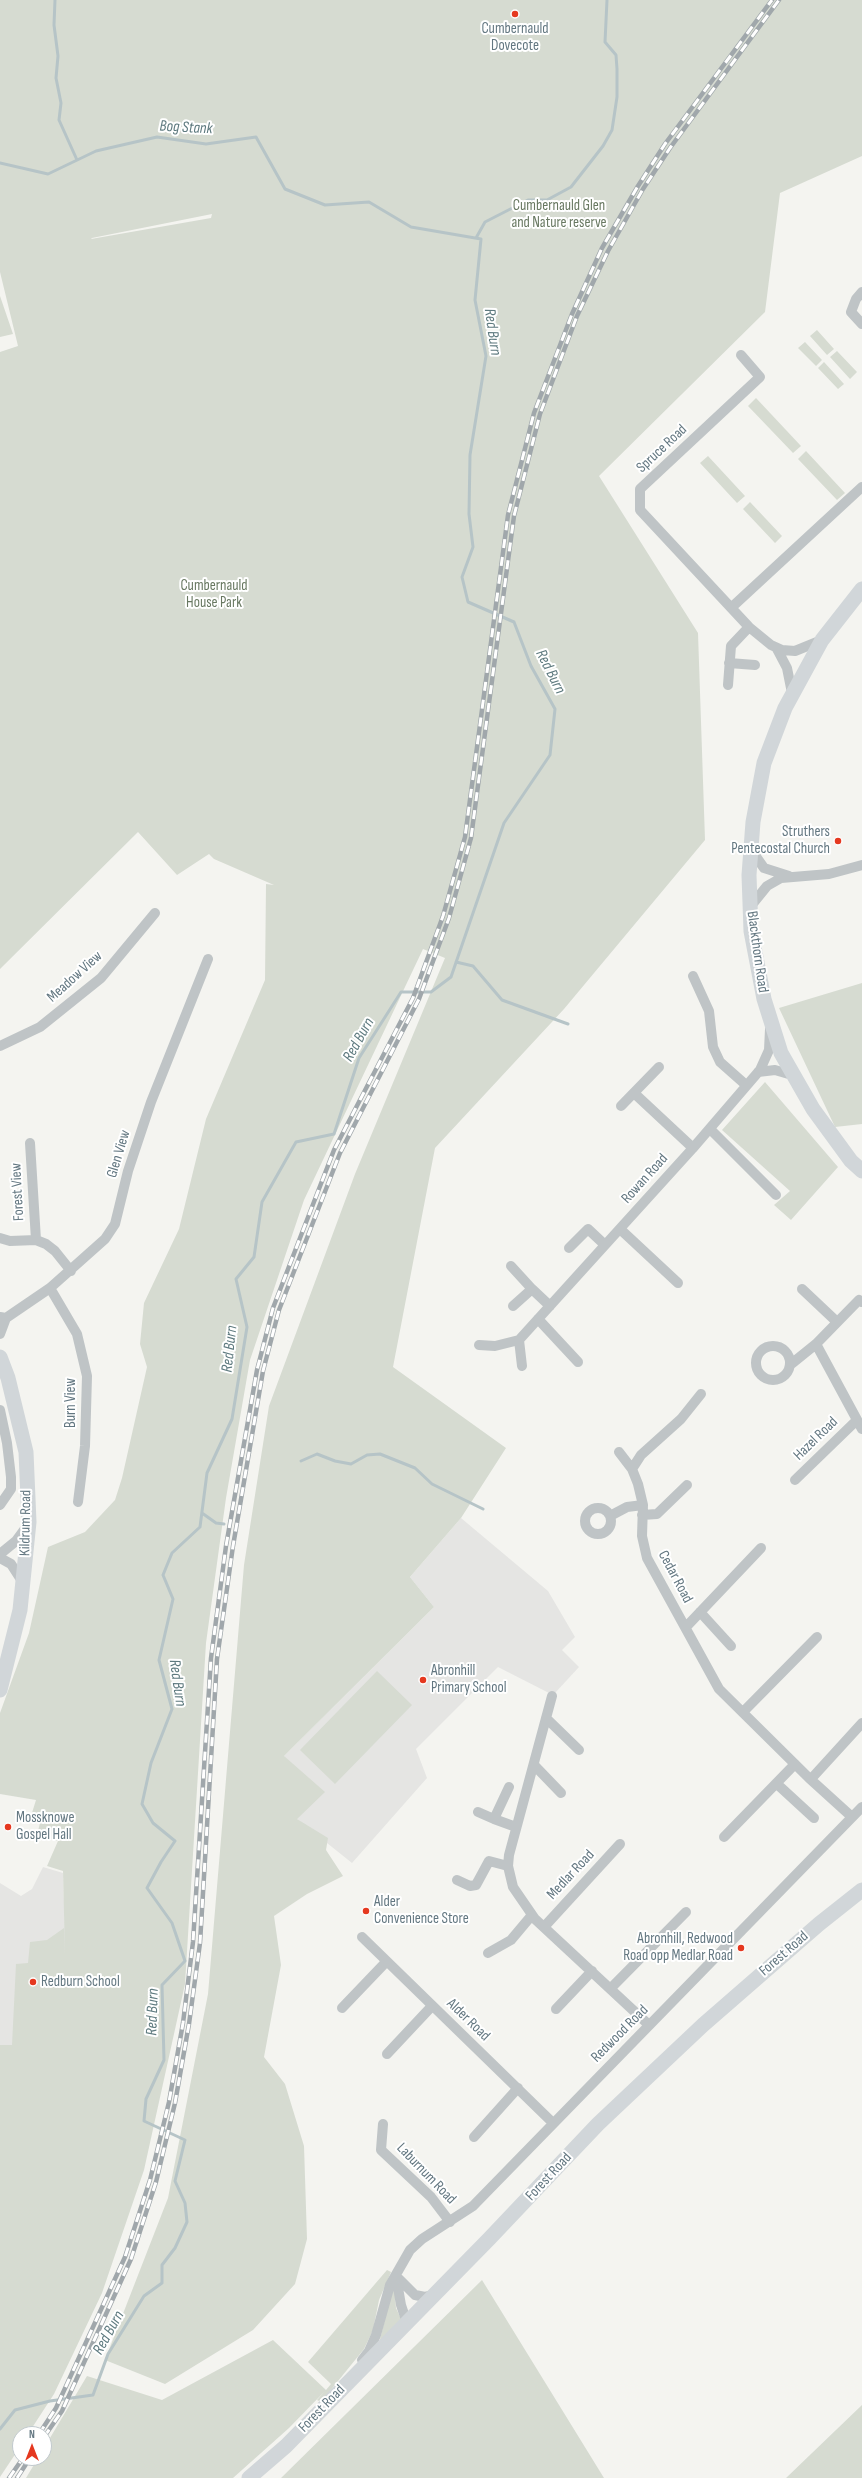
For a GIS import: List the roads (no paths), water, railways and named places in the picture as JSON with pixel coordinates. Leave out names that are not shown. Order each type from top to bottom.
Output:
[{"type":"street","points":[[862,292],[856,300],[851,312],[862,324]]},
{"type":"street","name":"Spruce Road","points":[[741,355],[760,377],[640,489],[640,510],[749,627],[777,649],[787,668],[792,693]]},
{"type":"street","points":[[732,607],[862,487]]},
{"type":"street","name":"Blackthorn Road","points":[[862,589],[822,640],[792,693],[764,763],[753,822],[750,907],[751,931],[764,999],[781,1053],[792,1076],[813,1109],[851,1161],[862,1171]]},
{"type":"street","points":[[728,685],[731,646],[749,627]]},
{"type":"street","points":[[777,649],[795,651],[822,640]]},
{"type":"street","points":[[729,663],[754,665]]},
{"type":"street","points":[[751,849],[757,861],[764,868],[790,876],[829,874],[862,865]]},
{"type":"street","points":[[750,907],[767,886],[790,876]]},
{"type":"street","name":"Meadow View","points":[[0,1046],[40,1027],[100,978],[155,913]]},
{"type":"street","name":"Glen View","points":[[0,1334],[3,1318],[50,1288],[71,1271],[105,1239],[115,1224],[128,1171],[151,1102],[208,959]]},
{"type":"street","points":[[693,976],[708,1011],[713,1047],[720,1062],[746,1085]]},
{"type":"street","name":"Rowan Road","points":[[518,1340],[693,1148],[758,1072],[769,1050],[770,1019]]},
{"type":"street","points":[[621,1106],[659,1067]]},
{"type":"street","points":[[758,1072],[775,1070],[792,1076]]},
{"type":"street","points":[[634,1093],[693,1148]]},
{"type":"street","points":[[710,1129],[776,1195]]},
{"type":"street","name":"Forest View","points":[[30,1143],[36,1240]]},
{"type":"street","points":[[569,1248],[588,1229],[606,1245]]},
{"type":"street","points":[[620,1229],[678,1283]]},
{"type":"street","name":"Forest View","points":[[0,1238],[10,1241],[36,1240],[56,1251],[71,1271]]},
{"type":"street","points":[[511,1266],[550,1306]]},
{"type":"street","name":"Burn View","points":[[50,1288],[77,1334],[88,1376],[85,1446],[78,1502]]},
{"type":"street","points":[[513,1306],[532,1289]]},
{"type":"street","points":[[802,1289],[837,1322]]},
{"type":"street","points":[[790,1365],[816,1344],[837,1322],[861,1301]]},
{"type":"street","points":[[538,1319],[578,1362]]},
{"type":"street","points":[[479,1345],[495,1346],[518,1340],[522,1366]]},
{"type":"street","name":"Hazel Road","points":[[795,1480],[860,1425],[816,1344]]},
{"type":"street","name":"Kildrum Road","points":[[0,1357],[8,1378],[26,1452],[29,1522],[24,1585],[13,1641],[0,1690]]},
{"type":"street","points":[[632,1469],[641,1455],[681,1419],[701,1394]]},
{"type":"street","points":[[0,1410],[8,1444],[11,1477],[10,1489],[0,1505]]},
{"type":"street","name":"Cedar Road","points":[[619,1452],[632,1469],[642,1510],[642,1536],[646,1558],[719,1688],[810,1779],[852,1817]]},
{"type":"street","points":[[610,1516],[627,1507],[657,1514],[687,1485]]},
{"type":"street","points":[[0,1554],[16,1541],[29,1522]]},
{"type":"street","name":"Cedar Road","points":[[686,1627],[761,1548]]},
{"type":"street","points":[[0,1558],[11,1564],[24,1585]]},
{"type":"street","points":[[700,1612],[731,1646]]},
{"type":"street","points":[[743,1712],[817,1637]]},
{"type":"street","points":[[552,1696],[516,1827],[508,1866],[512,1887],[532,1915],[611,1988],[649,2026]]},
{"type":"street","points":[[546,1718],[579,1750]]},
{"type":"street","points":[[810,1779],[862,1723]]},
{"type":"street","points":[[724,1837],[795,1764]]},
{"type":"street","points":[[534,1765],[561,1794]]},
{"type":"street","points":[[777,1784],[814,1818]]},
{"type":"street","points":[[494,1819],[508,1787]]},
{"type":"street","name":"Redwood Road","points":[[320,2412],[370,2351],[379,2328],[388,2291],[404,2258],[414,2246],[473,2206],[553,2122],[649,2026],[862,1807]]},
{"type":"street","points":[[478,1812],[516,1827]]},
{"type":"street","name":"Medlar Road","points":[[544,1927],[620,1844]]},
{"type":"street","points":[[457,1880],[470,1886],[476,1885],[489,1861],[508,1866]]},
{"type":"street","name":"Forest Road","points":[[249,2478],[286,2446],[320,2412],[598,2124],[703,2025],[819,1924],[862,1890]]},
{"type":"street","points":[[611,1988],[686,1912]]},
{"type":"street","points":[[488,1953],[511,1940],[532,1915]]},
{"type":"street","name":"Alder Road","points":[[362,1937],[386,1962],[553,2122]]},
{"type":"street","points":[[342,2008],[386,1962]]},
{"type":"street","points":[[556,2009],[592,1971]]},
{"type":"street","points":[[387,2054],[432,2006]]},
{"type":"street","points":[[474,2137],[518,2088]]},
{"type":"street","name":"Laburnum Road","points":[[384,2124],[381,2150],[430,2197],[450,2222]]},
{"type":"street","points":[[396,2276],[402,2286],[414,2295],[425,2297],[435,2294]]},
{"type":"street","points":[[396,2276],[401,2305],[407,2323]]},
{"type":"waterway","points":[[55,0],[54,25],[58,56],[56,78],[61,103],[59,120],[77,160]]},
{"type":"waterway","name":"Red Burn","points":[[476,238],[485,222],[528,200],[547,200],[571,187],[603,146],[612,130],[617,97],[617,69],[616,55],[605,42],[607,0]]},
{"type":"waterway","name":"Red Burn","points":[[0,163],[48,174],[96,151],[157,137],[206,144],[256,137],[285,189],[325,205],[369,202],[411,227],[481,239],[475,300],[486,356],[470,455],[469,514],[473,547],[462,577],[468,602],[514,622],[531,666],[555,709],[550,755],[504,823],[451,977],[431,992],[401,992],[359,1058],[334,1134],[296,1142],[262,1202],[254,1257],[236,1279],[247,1327],[232,1419],[207,1473],[200,1527],[172,1553],[163,1575],[173,1599],[159,1660],[172,1709],[151,1763],[142,1804],[153,1823],[175,1841],[161,1862],[147,1888],[172,1923],[185,1961],[162,1985],[164,2060],[146,2099],[144,2121],[185,2140],[175,2181],[185,2203],[187,2222],[175,2248],[162,2265],[162,2283],[144,2296],[108,2354],[93,2395],[50,2401],[15,2410],[0,2429]]},
{"type":"waterway","points":[[456,962],[473,966],[502,1000],[568,1024]]},
{"type":"waterway","points":[[301,1461],[317,1454],[335,1461],[351,1464],[367,1455],[380,1454],[415,1468],[432,1484],[483,1509]]},
{"type":"waterway","points":[[202,1513],[216,1523],[224,1524]]},
{"type":"railway","points":[[44,2426],[56,2408],[125,2257],[150,2180],[169,2102],[183,2023],[193,1942],[211,1658],[226,1546],[257,1370],[273,1308],[334,1150],[413,998],[443,916],[465,837],[508,515],[534,413],[572,314],[602,248],[638,186],[665,144],[772,0]]},
{"type":"railway","points":[[52,2426],[62,2411],[131,2259],[156,2182],[175,2103],[189,2024],[200,1943],[217,1659],[233,1546],[263,1371],[279,1310],[340,1153],[419,999],[449,918],[471,838],[514,516],[540,414],[577,316],[608,251],[643,189],[670,148],[779,0]]},
{"type":"railway","points":[[9,2478],[17,2466]]},
{"type":"railway","points":[[17,2478],[25,2466]]},
{"type":"place","name":"Cumbernauld Dovecote","points":[[515,14]]},
{"type":"place","name":"Struthers Pentecostal Church","points":[[838,841]]},
{"type":"place","name":"Abronhill Primary School","points":[[423,1680]]},
{"type":"place","name":"Mossknowe Gospel Hall","points":[[8,1827]]},
{"type":"place","name":"Alder Convenience Store","points":[[366,1911]]},
{"type":"place","name":"Abronhill, Redwood Road opp Medlar Road","points":[[741,1948]]},
{"type":"place","name":"Redburn School","points":[[33,1982]]},
{"type":"water label","name":"Bog Stank","points":[[186,128]]},
{"type":"park label","name":"Cumbernauld Glen and Nature reserve","points":[[559,214]]},
{"type":"park label","name":"Cumbernauld House Park","points":[[214,594]]}]
